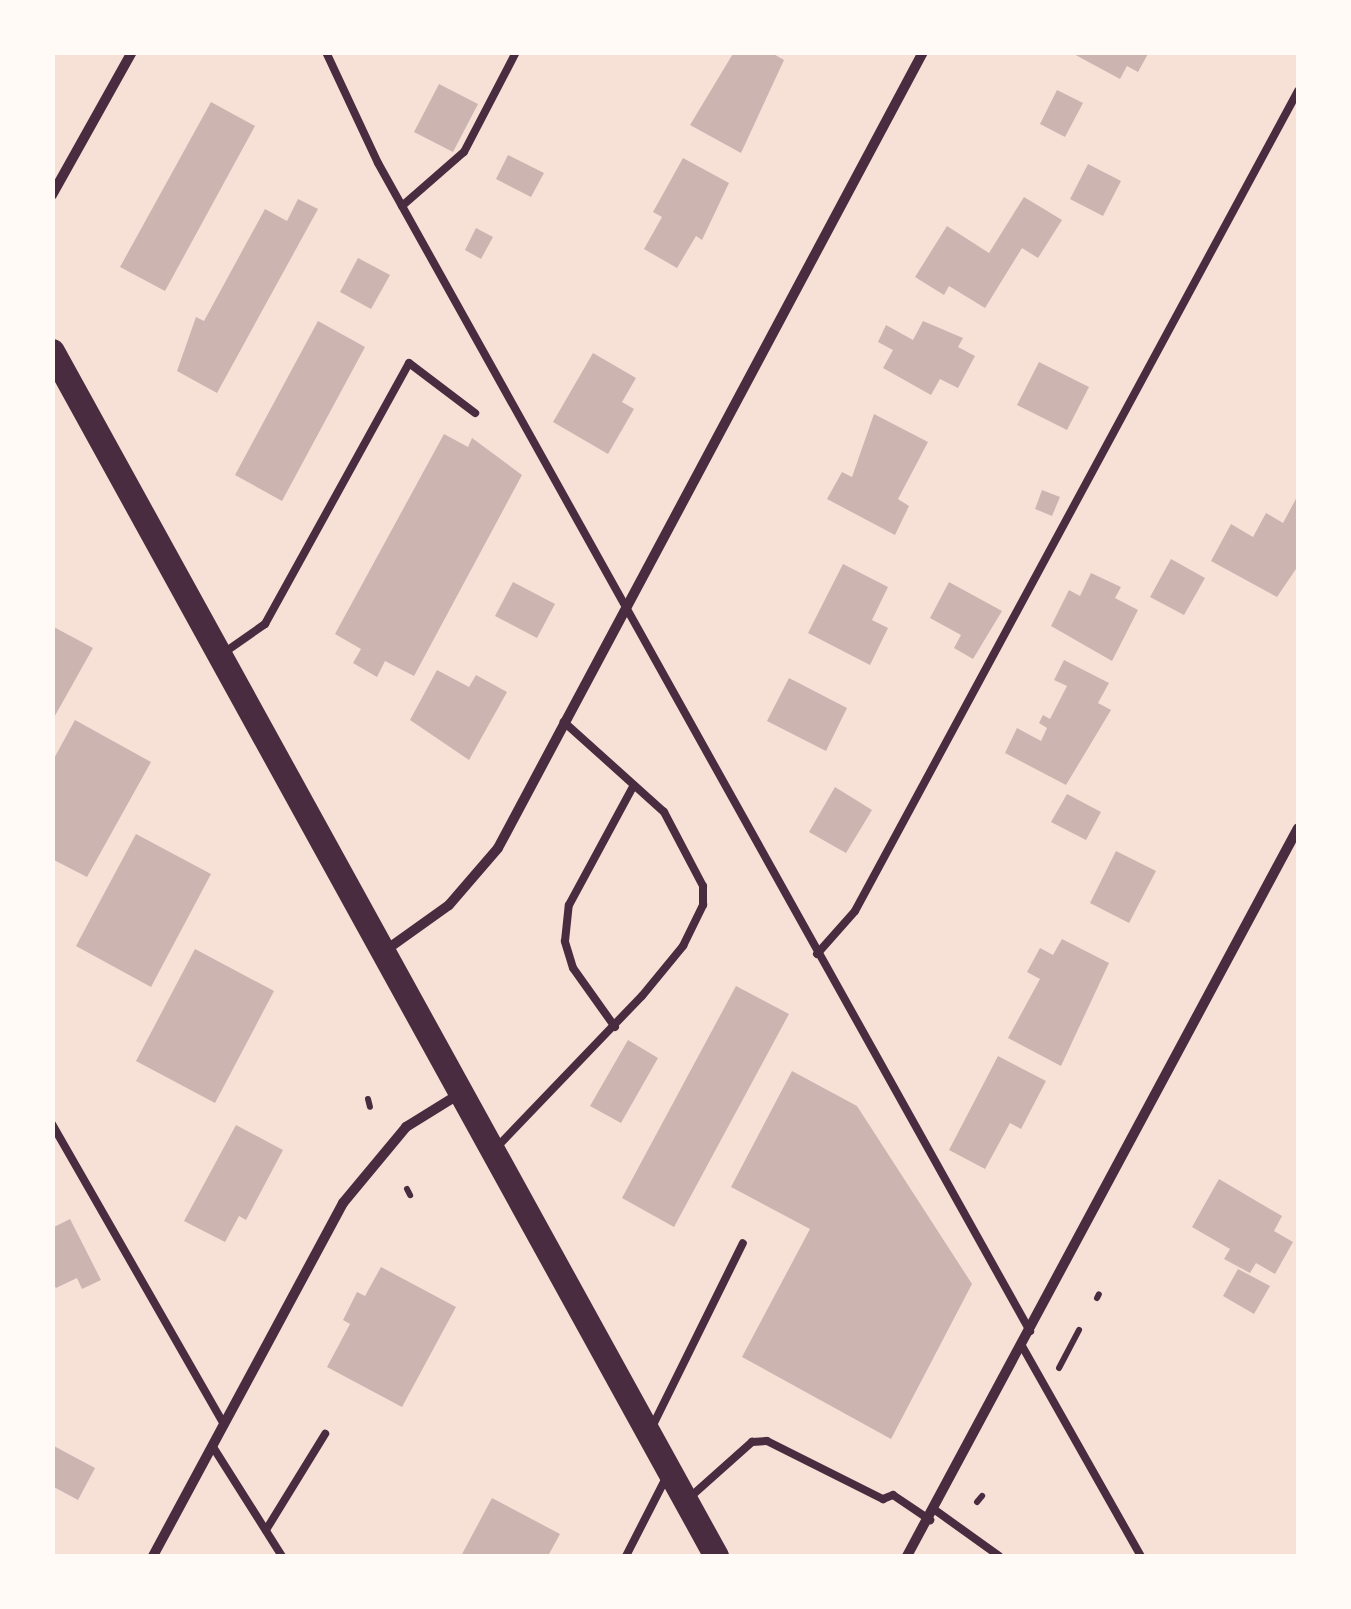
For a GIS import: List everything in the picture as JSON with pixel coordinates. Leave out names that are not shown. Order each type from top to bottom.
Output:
[{"type":"main road","points":[[52,352],[386,950],[716,1556]]},
{"type":"street","points":[[52,194],[132,52]]},
{"type":"street","points":[[386,950],[474,880],[564,722],[924,52]]},
{"type":"street","points":[[907,1556],[1298,828]]},
{"type":"street","points":[[153,1556],[343,1203],[406,1127],[462,1093]]},
{"type":"lane","points":[[326,52],[402,206],[816,954],[1030,1331]]},
{"type":"lane","points":[[402,206],[464,152],[516,52]]},
{"type":"lane","points":[[816,954],[854,912],[1298,90]]},
{"type":"lane","points":[[219,656],[265,624],[409,363],[476,413]]},
{"type":"lane","points":[[494,1150],[615,1027],[683,946],[703,905],[703,886],[664,812],[564,722]]},
{"type":"lane","points":[[615,1027],[572,968],[565,941],[569,905],[634,785]]},
{"type":"lane","points":[[52,1124],[225,1426]]},
{"type":"lane","points":[[650,1431],[743,1242]]},
{"type":"lane","points":[[1022,1346],[1141,1556]]},
{"type":"lane","points":[[266,1530],[324,1434]]},
{"type":"lane","points":[[687,1500],[752,1442],[767,1441],[883,1499],[893,1495],[999,1556]]},
{"type":"lane","points":[[213,1447],[282,1556]]},
{"type":"lane","points":[[626,1556],[670,1469]]},
{"type":"path","points":[[1056,1373],[1079,1330]]},
{"type":"building","points":[[734,52],[770,52],[784,60],[741,153],[690,125]]},
{"type":"building","points":[[1070,52],[1149,52],[1138,72],[1127,66],[1120,79]]},
{"type":"building","points":[[439,84],[478,104],[453,152],[414,132]]},
{"type":"building","points":[[1057,90],[1083,103],[1065,137],[1040,124]]},
{"type":"building","points":[[211,102],[255,126],[165,291],[120,267]]},
{"type":"building","points":[[508,155],[544,173],[531,197],[496,179]]},
{"type":"building","points":[[683,158],[729,183],[702,240],[696,236],[677,268],[644,249],[662,217],[653,212]]},
{"type":"building","points":[[1088,164],[1121,181],[1103,216],[1070,199]]},
{"type":"building","points":[[1024,197],[1062,220],[1038,258],[1022,248],[985,308],[949,286],[944,295],[915,277],[947,226],[989,253]]},
{"type":"building","points":[[298,199],[318,209],[217,393],[177,371],[196,317],[204,321],[265,209],[287,221]]},
{"type":"building","points":[[476,228],[493,237],[481,259],[465,250]]},
{"type":"building","points":[[358,258],[390,275],[371,309],[340,292]]},
{"type":"building","points":[[318,321],[365,347],[282,501],[235,475]]},
{"type":"building","points":[[923,321],[963,338],[958,347],[975,356],[958,388],[940,379],[931,395],[883,368],[893,350],[878,342],[886,325],[913,340]]},
{"type":"building","points":[[593,353],[636,378],[622,402],[634,409],[608,454],[553,422]]},
{"type":"building","points":[[1039,362],[1089,387],[1067,430],[1017,405]]},
{"type":"building","points":[[874,414],[928,442],[898,499],[909,506],[895,535],[827,499],[842,472],[852,477]]},
{"type":"building","points":[[444,434],[468,447],[472,438],[522,475],[414,676],[385,661],[377,677],[353,663],[361,649],[335,634]]},
{"type":"building","points":[[1042,490],[1060,497],[1052,516],[1035,509]]},
{"type":"building","points":[[1298,495],[1298,566],[1277,597],[1211,561],[1231,524],[1253,537],[1266,513],[1283,523]]},
{"type":"building","points":[[1171,559],[1205,578],[1184,615],[1150,597]]},
{"type":"building","points":[[843,564],[888,587],[872,620],[888,628],[870,665],[808,633]]},
{"type":"building","points":[[1091,573],[1121,587],[1115,598],[1138,610],[1112,661],[1051,626],[1069,590],[1080,596]]},
{"type":"building","points":[[513,582],[555,604],[537,638],[495,616]]},
{"type":"building","points":[[949,582],[1002,611],[973,659],[954,648],[961,635],[930,618]]},
{"type":"building","points":[[52,626],[93,648],[52,721]]},
{"type":"building","points":[[1064,660],[1109,683],[1098,703],[1111,710],[1066,785],[1005,753],[1017,728],[1041,741],[1047,728],[1039,723],[1043,715],[1050,719],[1067,686],[1054,680]]},
{"type":"building","points":[[437,670],[469,687],[476,675],[507,692],[469,760],[410,720]]},
{"type":"building","points":[[789,678],[847,708],[826,751],[767,721]]},
{"type":"building","points":[[75,720],[151,762],[87,877],[52,859],[52,762]]},
{"type":"building","points":[[835,787],[872,810],[846,853],[809,832]]},
{"type":"building","points":[[1067,794],[1101,812],[1086,840],[1051,822]]},
{"type":"building","points":[[136,834],[211,874],[151,987],[76,946]]},
{"type":"building","points":[[1116,851],[1156,871],[1129,923],[1090,903]]},
{"type":"building","points":[[1062,939],[1109,963],[1061,1066],[1008,1038],[1040,979],[1027,972],[1040,948],[1053,955]]},
{"type":"building","points":[[195,949],[274,991],[215,1103],[136,1061]]},
{"type":"building","points":[[736,986],[789,1014],[674,1227],[622,1198]]},
{"type":"building","points":[[628,1040],[658,1058],[621,1123],[590,1106]]},
{"type":"building","points":[[998,1056],[1046,1081],[1021,1129],[1010,1123],[985,1169],[949,1150]]},
{"type":"building","points":[[792,1071],[857,1106],[972,1284],[891,1439],[742,1357],[810,1229],[731,1187]]},
{"type":"building","points":[[236,1125],[283,1150],[246,1220],[239,1216],[225,1242],[184,1221]]},
{"type":"building","points":[[1219,1179],[1282,1216],[1274,1231],[1293,1242],[1275,1274],[1256,1263],[1250,1273],[1224,1259],[1230,1249],[1192,1227]]},
{"type":"building","points":[[70,1219],[101,1280],[82,1289],[77,1278],[56,1288],[52,1282],[52,1228]]},
{"type":"building","points":[[381,1267],[456,1307],[402,1407],[327,1367],[350,1324],[343,1320],[357,1292],[365,1296]]},
{"type":"building","points":[[1238,1269],[1270,1286],[1254,1314],[1223,1296]]},
{"type":"building","points":[[52,1445],[95,1468],[78,1500],[52,1486]]},
{"type":"building","points":[[492,1498],[560,1534],[548,1556],[461,1556]]}]
